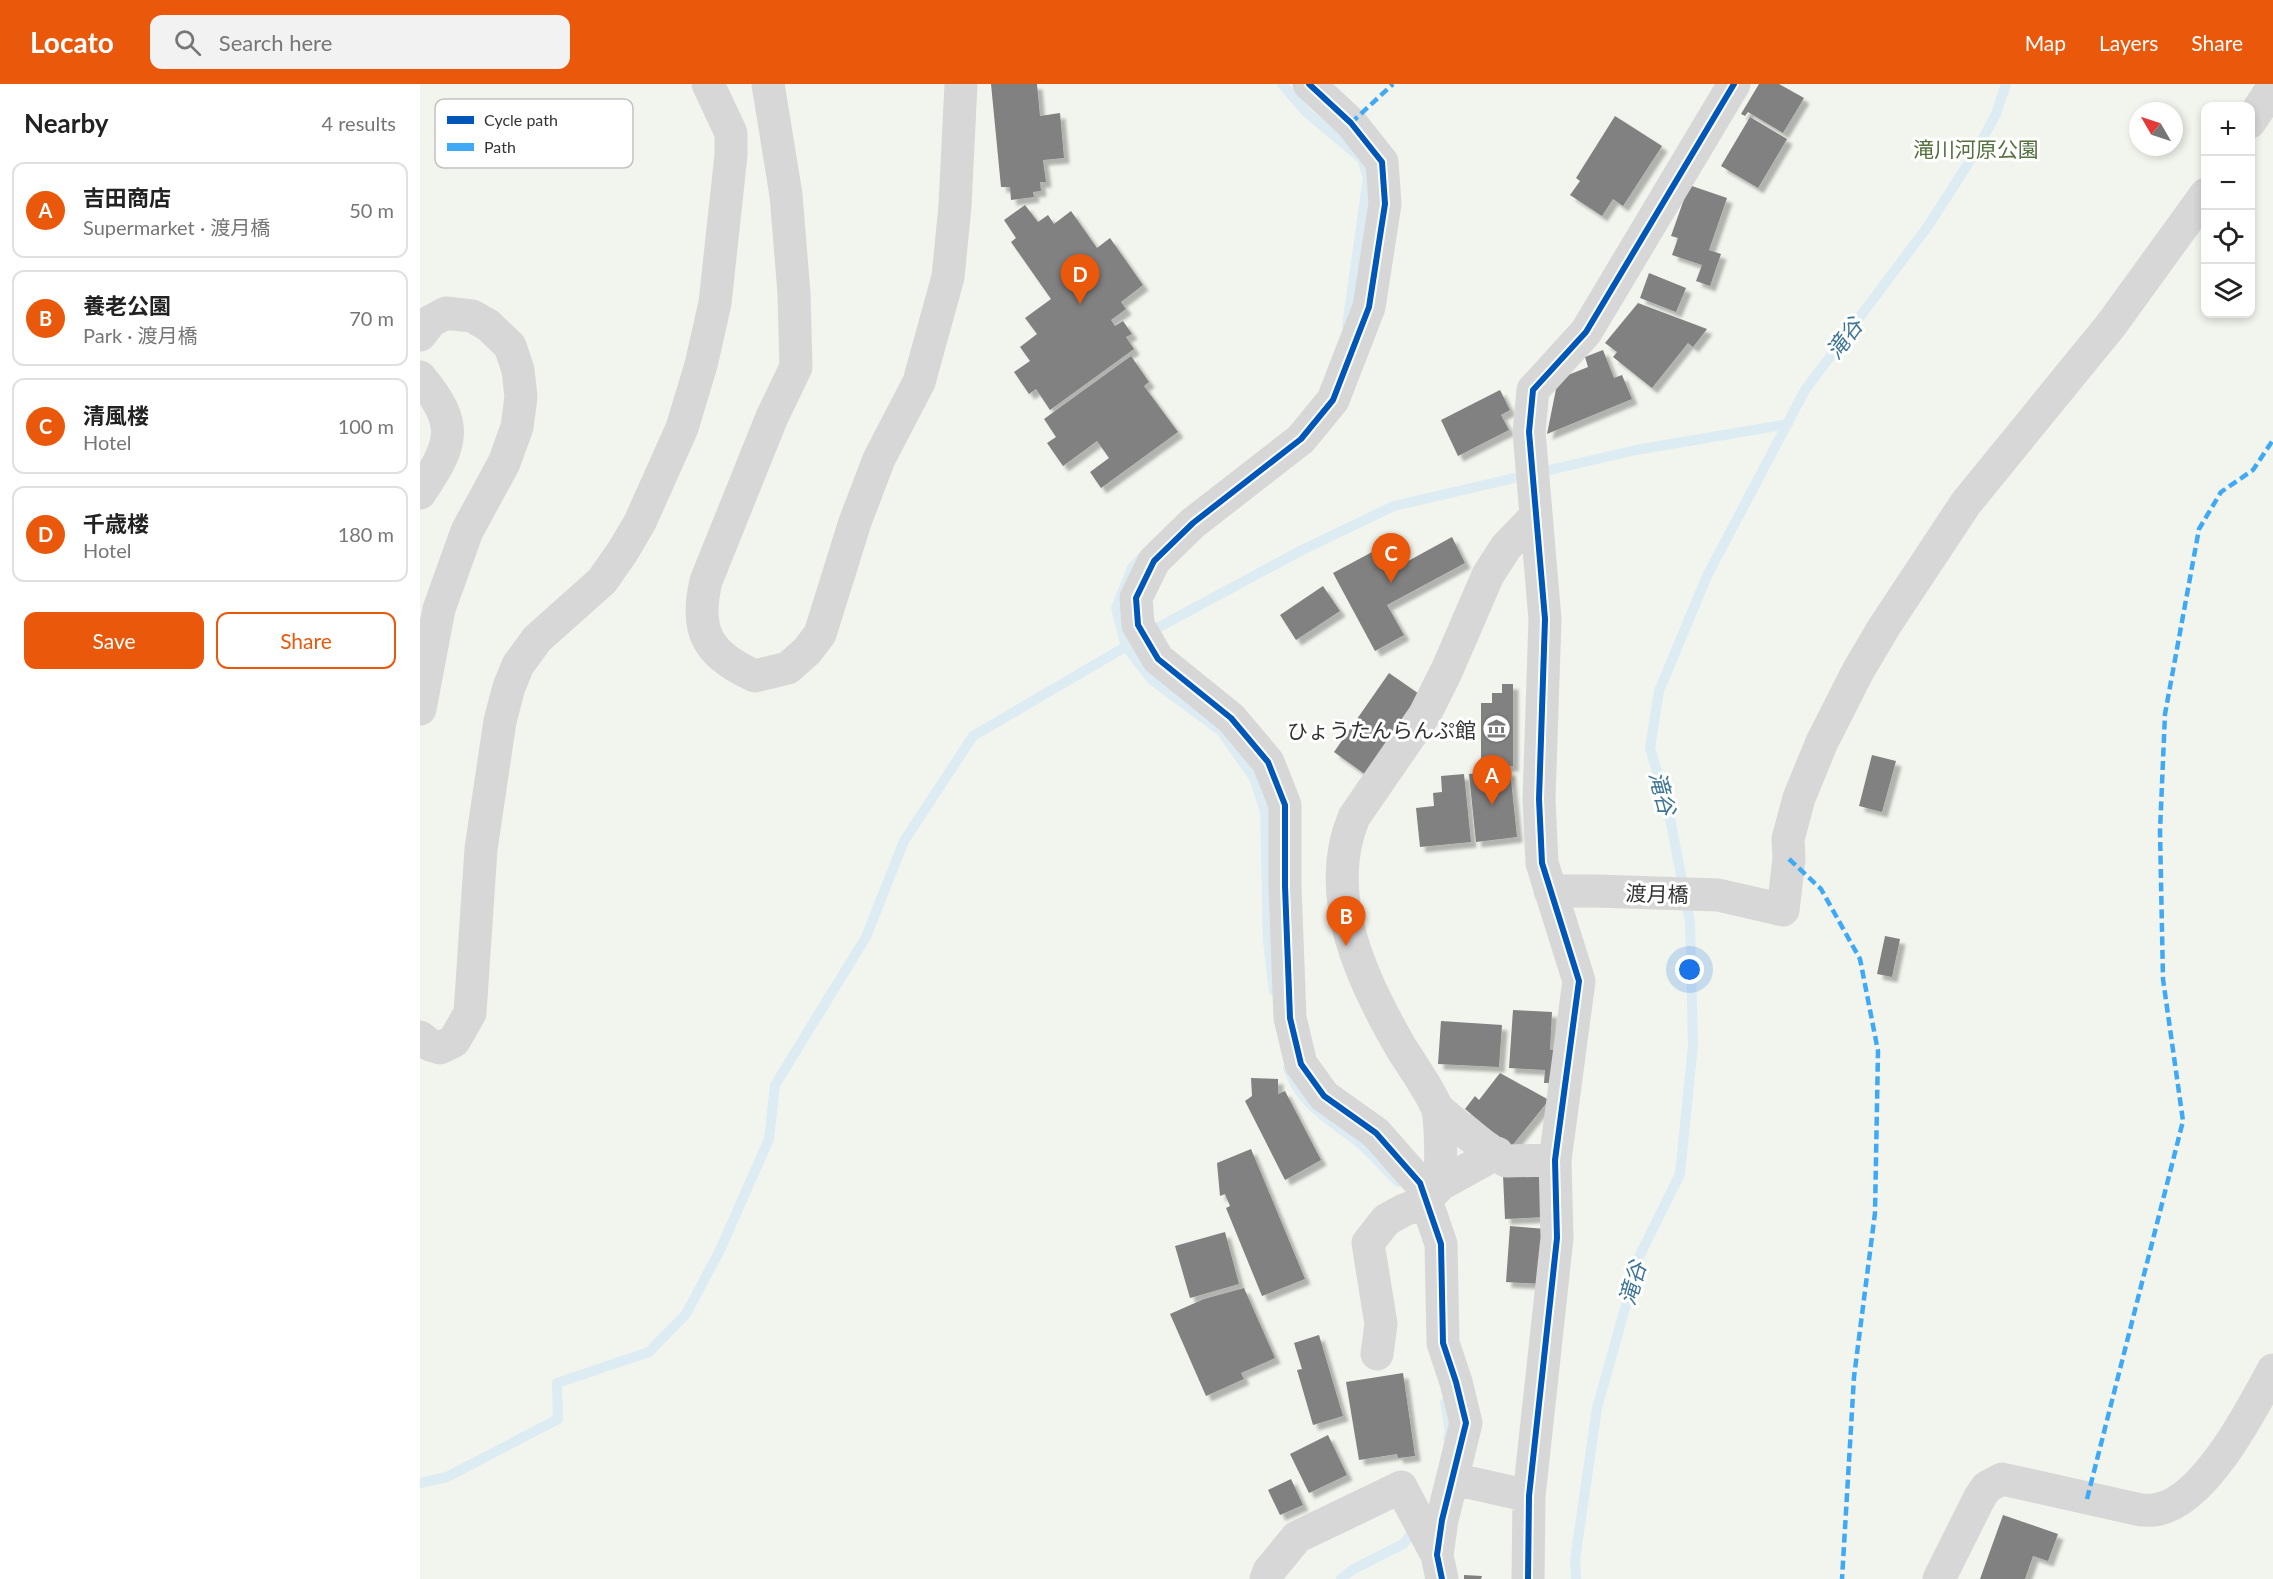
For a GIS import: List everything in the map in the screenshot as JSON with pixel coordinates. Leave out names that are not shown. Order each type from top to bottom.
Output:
[{"type":"street","points":[[420,1037],[430,1045],[440,1048],[454,1041],[470,1013],[481,849],[500,722],[515,672],[537,639],[602,580],[623,551],[640,522],[682,428],[701,365],[715,303],[731,155],[731,133],[708,84]]},
{"type":"street","points":[[768,84],[786,195],[794,293],[796,367],[772,417],[706,581],[701,603],[707,641],[722,657],[755,676],[788,668],[807,651],[820,634],[855,522],[879,459],[919,382],[948,277],[955,206],[961,84]]},
{"type":"street","points":[[1309,84],[1351,123],[1382,162],[1385,204],[1369,307],[1333,400],[1301,439],[1193,523],[1154,561],[1136,598],[1138,625],[1156,655],[1231,718],[1268,762],[1285,805],[1290,1018],[1301,1064],[1324,1096],[1376,1133],[1420,1183],[1423,1200],[1441,1244],[1443,1343],[1466,1423],[1454,1479],[1442,1520],[1440,1567]]},
{"type":"street","points":[[1528,1579],[1529,1496],[1557,1238],[1555,1160],[1579,981],[1542,863],[1539,799],[1545,619],[1529,432],[1533,390],[1586,332],[1734,84]]},
{"type":"street","points":[[2255,114],[2273,87]]},
{"type":"street","name":"渡月橋","points":[[1550,891],[1718,895],[1783,910],[1789,858],[1788,839],[1799,798],[1822,742],[1858,671],[1884,627],[1966,503],[2111,326],[2201,201]]},
{"type":"street","points":[[420,335],[431,321],[446,313],[472,316],[488,325],[510,346],[518,370],[520,397],[517,427],[504,463],[467,531],[439,609],[420,709]]},
{"type":"street","points":[[420,377],[444,410],[448,429],[446,445],[439,465],[420,493]]},
{"type":"street","points":[[1534,506],[1488,575],[1447,670],[1425,714],[1354,817],[1347,833],[1342,890],[1354,953],[1388,1025],[1438,1109],[1470,1136],[1506,1161],[1555,1160]]},
{"type":"street","points":[[1423,1200],[1438,1109]]},
{"type":"street","points":[[1377,1354],[1381,1324],[1368,1243],[1386,1220],[1423,1200],[1497,1153]]},
{"type":"street","points":[[1939,1579],[1980,1497],[1987,1487],[2002,1479],[2140,1510],[2160,1509],[2177,1501],[2192,1490],[2220,1458],[2246,1420],[2273,1370]]},
{"type":"street","points":[[1454,1479],[1529,1496]]},
{"type":"street","points":[[1266,1579],[1269,1571],[1297,1537],[1401,1487],[1440,1567]]},
{"type":"green space","name":"滝川河原公園","points":[[420,84],[2273,84],[2273,1579],[420,1579]]},
{"type":"building","points":[[991,84],[1037,84],[1040,116],[1060,113],[1064,158],[1043,160],[1046,182],[1040,182],[1041,191],[1033,192],[1034,197],[1011,200],[1010,187],[1001,187]]},
{"type":"building","points":[[1759,84],[1779,84],[1804,98],[1783,133],[1748,112],[1745,116],[1741,114]]},
{"type":"building","points":[[1615,116],[1662,146],[1623,206],[1613,199],[1602,216],[1570,195],[1580,181],[1576,178]]},
{"type":"building","points":[[1750,117],[1787,139],[1758,188],[1721,166]]},
{"type":"building","points":[[1689,185],[1727,198],[1709,250],[1721,254],[1710,286],[1696,281],[1702,265],[1672,255],[1678,238],[1671,236]]},
{"type":"building","points":[[1025,205],[1038,222],[1048,215],[1054,224],[1071,211],[1097,248],[1110,238],[1143,285],[1121,302],[1126,309],[1111,320],[1115,326],[1123,321],[1132,334],[1126,337],[1134,349],[1050,410],[1036,389],[1029,394],[1014,372],[1030,361],[1020,347],[1037,334],[1025,318],[1051,299],[1011,242],[1016,238],[1004,220]]},
{"type":"building","points":[[1649,273],[1686,288],[1676,312],[1640,298]]},
{"type":"building","points":[[1638,303],[1707,329],[1693,347],[1688,343],[1652,388],[1613,357],[1617,352],[1605,343]]},
{"type":"building","points":[[1603,350],[1614,378],[1622,375],[1632,399],[1547,434],[1558,379],[1588,367],[1585,357]]},
{"type":"building","points":[[1131,356],[1149,382],[1144,386],[1178,432],[1101,488],[1090,472],[1109,458],[1097,441],[1063,466],[1047,443],[1056,437],[1044,419]]},
{"type":"building","points":[[1500,390],[1510,410],[1501,415],[1509,430],[1458,456],[1441,420]]},
{"type":"building","points":[[1452,537],[1465,563],[1387,605],[1404,635],[1375,651],[1333,573],[1387,544],[1399,566]]},
{"type":"building","points":[[1323,586],[1340,611],[1296,640],[1280,615]]},
{"type":"building","points":[[1389,673],[1422,696],[1366,775],[1334,752]]},
{"type":"building","points":[[1502,684],[1513,684],[1513,766],[1481,766],[1481,703],[1492,703],[1492,693],[1502,693]]},
{"type":"building","points":[[1872,755],[1896,761],[1882,812],[1859,806]]},
{"type":"building","points":[[1510,770],[1517,837],[1476,842],[1469,774]]},
{"type":"building","points":[[1464,774],[1471,842],[1420,847],[1416,808],[1434,806],[1433,793],[1442,792],[1441,776]]},
{"type":"building","points":[[1885,936],[1900,939],[1892,977],[1877,974]]},
{"type":"building","points":[[1513,1010],[1552,1012],[1550,1050],[1555,1050],[1553,1083],[1544,1083],[1545,1070],[1509,1068]]},
{"type":"building","points":[[1441,1021],[1502,1025],[1499,1067],[1438,1064]]},
{"type":"building","points":[[1500,1073],[1549,1100],[1511,1147],[1465,1109],[1475,1096],[1479,1100]]},
{"type":"building","points":[[1251,1078],[1278,1079],[1278,1094],[1285,1091],[1321,1160],[1285,1180],[1245,1101],[1252,1096]]},
{"type":"building","points":[[1251,1149],[1305,1279],[1262,1296],[1226,1208],[1230,1206],[1225,1194],[1220,1196],[1217,1163]]},
{"type":"building","points":[[1543,1173],[1545,1217],[1505,1219],[1503,1175]]},
{"type":"building","points":[[1510,1226],[1546,1229],[1542,1284],[1506,1282]]},
{"type":"building","points":[[1225,1232],[1239,1284],[1190,1298],[1175,1246]]},
{"type":"building","points":[[1244,1288],[1275,1358],[1241,1373],[1244,1379],[1206,1396],[1170,1314],[1204,1299]]},
{"type":"building","points":[[1319,1335],[1343,1416],[1313,1425],[1297,1370],[1302,1369],[1294,1343]]},
{"type":"building","points":[[1403,1373],[1415,1456],[1398,1458],[1397,1454],[1359,1460],[1346,1382]]},
{"type":"building","points":[[1328,1435],[1347,1475],[1309,1493],[1290,1454]]},
{"type":"building","points":[[1291,1479],[1303,1505],[1280,1515],[1268,1490]]},
{"type":"building","points":[[2003,1515],[2058,1534],[2048,1561],[2033,1556],[2025,1579],[1980,1579]]},
{"type":"building","points":[[1464,1575],[1482,1576],[1481,1579],[1464,1579]]},
{"type":"waterway","points":[[1282,84],[1306,112],[1362,159],[1368,178],[1347,326]]},
{"type":"waterway","name":"滝谷","points":[[1576,1579],[1575,1560],[1597,1408],[1640,1255],[1680,1174],[1693,1045],[1690,922],[1668,808],[1650,748],[1659,691],[1707,576],[1805,390],[1928,226],[1975,153],[1996,114],[2006,84]]},
{"type":"waterway","points":[[420,1483],[447,1477],[558,1419],[557,1383],[649,1352],[686,1314],[720,1250],[769,1139],[775,1085],[866,937],[904,841],[973,736],[1161,626],[1302,550],[1394,506],[1636,450],[1788,424]]},
{"type":"waterway","points":[[1141,558],[1132,568],[1116,608],[1126,647],[1152,680],[1221,731],[1254,778],[1265,812],[1268,941],[1274,991]]},
{"type":"waterway","points":[[1288,1068],[1294,1082],[1311,1105],[1365,1148],[1398,1182]]},
{"type":"waterway","points":[[1445,1403],[1450,1432],[1448,1438]]},
{"type":"waterway","points":[[1341,1579],[1352,1570],[1403,1544],[1417,1528]]},
{"type":"marked path","points":[[1351,123],[1393,84]]},
{"type":"marked path","points":[[2087,1499],[2183,1121],[2163,979],[2160,831],[2165,714],[2199,529],[2221,492],[2253,470],[2273,440]]},
{"type":"marked path","points":[[1789,859],[1821,889],[1860,959],[1878,1051],[1875,1213],[1854,1377],[1842,1579]]},
{"type":"cycle path","points":[[1309,84],[1351,123],[1382,162],[1385,204],[1369,307],[1333,400],[1301,439],[1193,523],[1154,561],[1136,598],[1138,625],[1158,659],[1231,718],[1268,762],[1285,805],[1285,886],[1290,1018],[1301,1064],[1324,1096],[1376,1133],[1420,1183],[1441,1244],[1443,1343],[1466,1423],[1442,1520],[1437,1555],[1442,1579]]},
{"type":"cycle path","points":[[1528,1579],[1529,1496],[1557,1238],[1555,1160],[1579,981],[1542,863],[1539,799],[1545,619],[1529,432],[1533,390],[1586,332],[1734,84]]},
{"type":"place","name":"千歳楼","points":[[1080,304]]},
{"type":"place","name":"清風楼","points":[[1391,583]]},
{"type":"place","name":"ひょうたんらんぷ館","points":[[1497,729]]},
{"type":"place","name":"吉田商店","points":[[1492,805]]},
{"type":"place","name":"養老公園","points":[[1346,946]]}]
